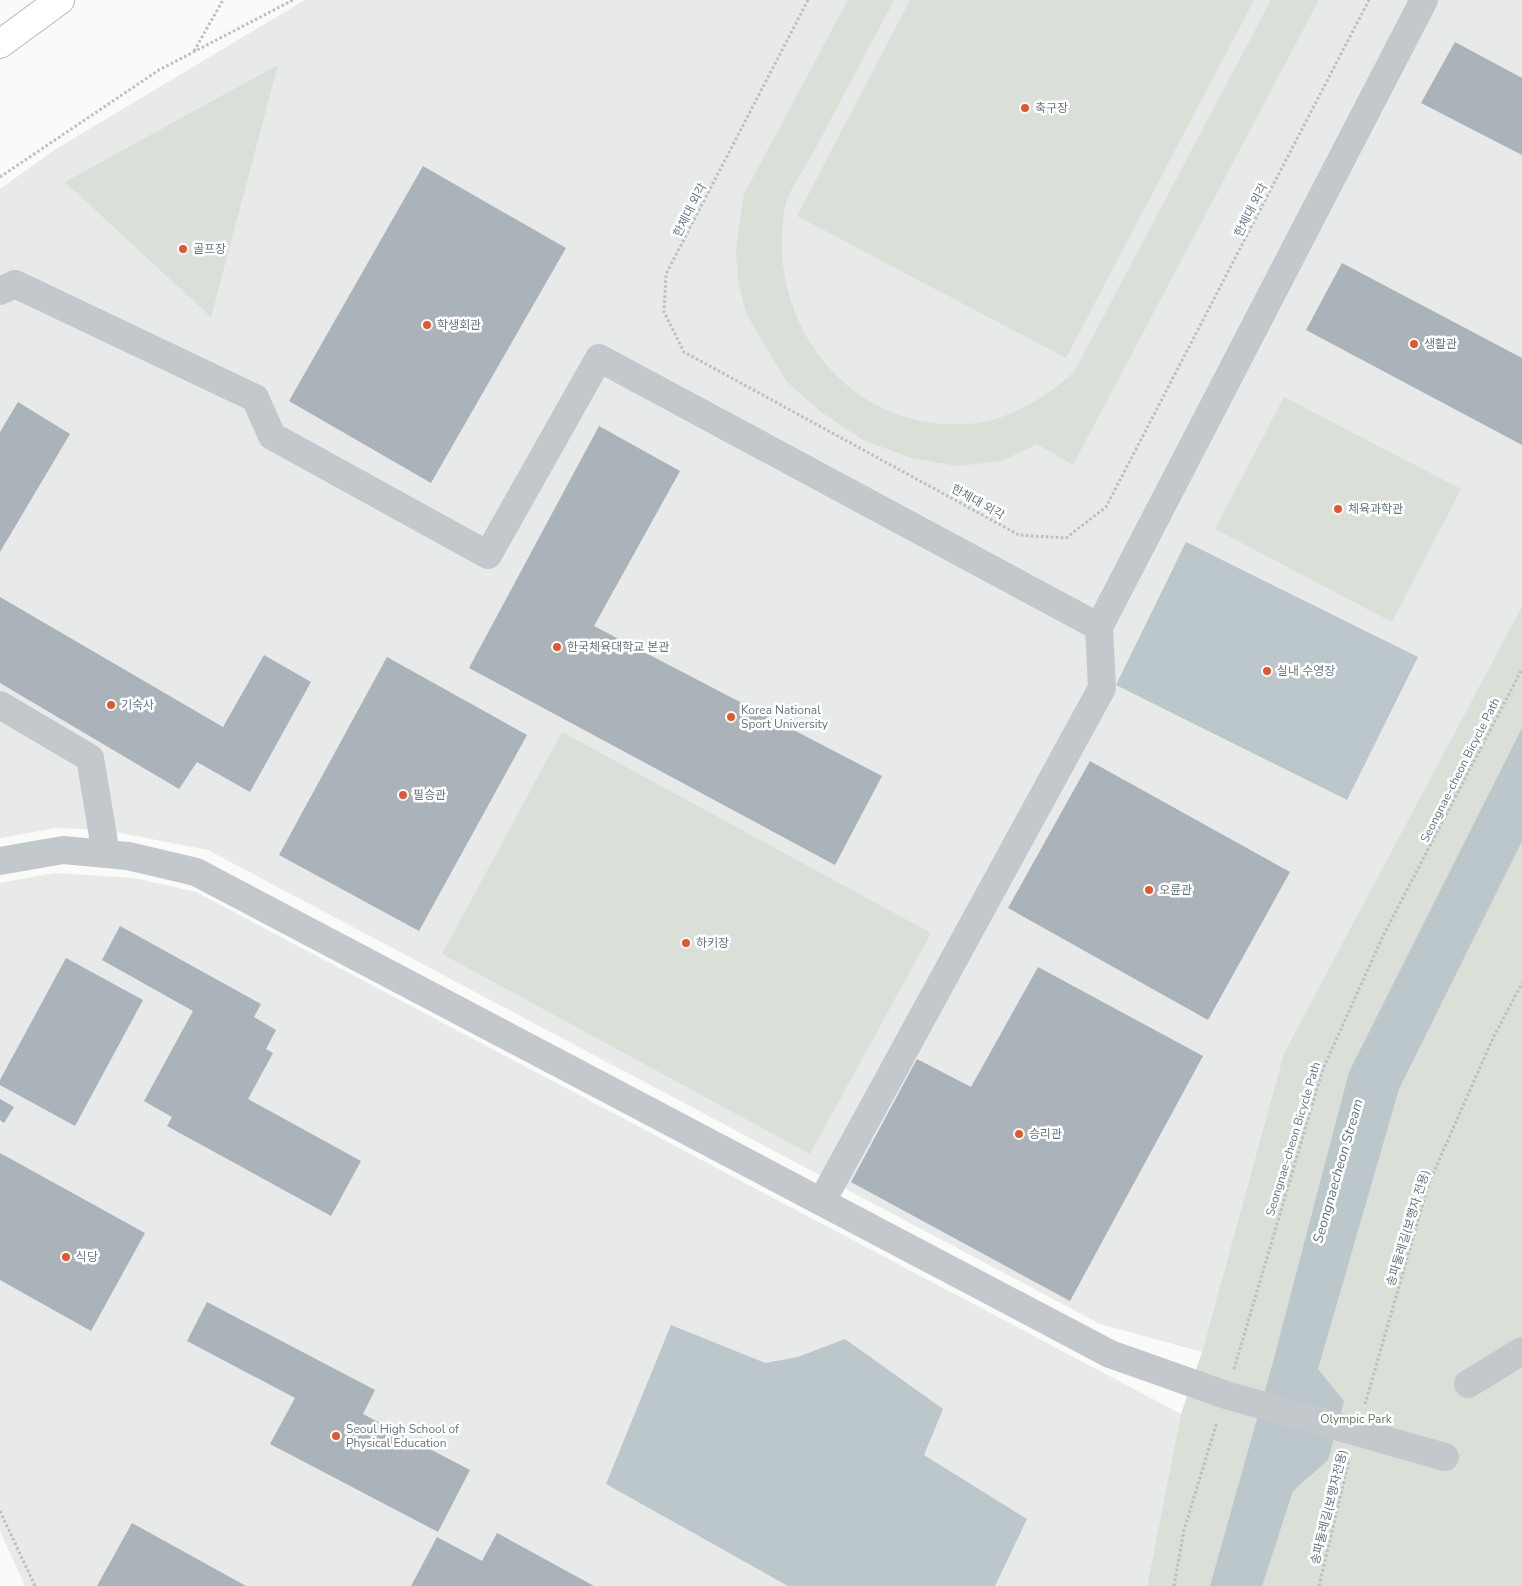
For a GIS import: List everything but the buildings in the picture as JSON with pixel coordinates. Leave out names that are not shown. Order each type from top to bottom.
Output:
[{"type":"main road","points":[[0,44],[60,0]]},
{"type":"lane","points":[[822,1201],[1102,688],[1099,627],[1424,0]]},
{"type":"lane","points":[[0,291],[15,284],[255,398],[272,436],[488,555],[599,358],[1099,627]]},
{"type":"lane","points":[[0,705],[90,758],[106,854]]},
{"type":"lane","points":[[0,861],[63,850],[128,856],[196,872],[1110,1354],[1226,1395],[1445,1457]]},
{"type":"lane","points":[[1468,1384],[1522,1351]]},
{"type":"path","points":[[194,51],[223,0]]},
{"type":"path","points":[[0,177],[159,70],[293,0]]},
{"type":"path","name":"한체대 외각","points":[[808,0],[666,274],[664,312],[684,352],[1019,535],[1066,538],[1106,507],[1369,0]]},
{"type":"path","name":"Seongnae-cheon Bicycle Path","points":[[1174,1586],[1184,1530],[1323,1069],[1383,936],[1522,669]]},
{"type":"path","name":"송파둘레길(보행자 전용)","points":[[1356,1432],[1429,1183],[1493,1038],[1522,983]]},
{"type":"path","name":"송파둘레길(보행자전용)","points":[[1318,1586],[1356,1432]]},
{"type":"path","points":[[0,1511],[36,1586]]},
{"type":"shaded area","name":"Korea National Sport University","points":[[305,0],[1522,0],[1522,606],[1284,1053],[1202,1352],[1100,1324],[208,850],[105,830],[56,828],[0,838],[0,189],[56,149]]},
{"type":"shaded area","points":[[54,873],[134,878],[196,892],[1181,1414],[1147,1586],[25,1586],[0,1531],[0,883]]},
{"type":"green space","points":[[848,0],[894,0],[787,201],[782,249],[788,290],[802,327],[823,361],[851,389],[885,409],[924,422],[967,424],[997,419],[1011,414],[1051,391],[1074,372],[1271,0],[1319,0],[1073,465],[1037,444],[1002,461],[957,466],[911,458],[863,440],[821,412],[786,381],[746,313],[738,280],[736,248],[744,194]]},
{"type":"green space","name":"축구장","points":[[910,0],[1254,0],[1066,358],[797,216]]},
{"type":"green space","name":"골프장","points":[[278,65],[211,317],[65,182]]},
{"type":"green space","name":"체육과학관","points":[[1284,397],[1461,489],[1392,622],[1215,529]]},
{"type":"green space","name":"Olympic Park","points":[[1522,606],[1522,1586],[1147,1586],[1181,1414],[1202,1352],[1284,1053]]},
{"type":"green space","name":"하키장","points":[[562,732],[931,933],[810,1154],[442,954]]},
{"type":"water","name":"실내 수영장","points":[[1186,542],[1418,657],[1347,800],[1116,685]]},
{"type":"water","name":"Seongnaecheon Stream","points":[[1522,728],[1522,841],[1399,1089],[1318,1369],[1344,1401],[1328,1460],[1293,1491],[1262,1586],[1210,1586],[1273,1362],[1349,1072]]},
{"type":"water","points":[[671,1325],[765,1363],[798,1357],[845,1339],[943,1409],[924,1455],[1027,1519],[995,1586],[788,1586],[606,1484]]},
{"type":"place","name":"축구장","points":[[1025,108]]},
{"type":"place","name":"골프장","points":[[183,249]]},
{"type":"place","name":"학생회관","points":[[427,325]]},
{"type":"place","name":"생활관","points":[[1414,344]]},
{"type":"place","name":"체육과학관","points":[[1338,509]]},
{"type":"place","name":"한국체육대학교 본관","points":[[557,647]]},
{"type":"place","name":"실내 수영장","points":[[1267,671]]},
{"type":"place","name":"기숙사","points":[[111,705]]},
{"type":"place","name":"Korea National Sport University","points":[[731,717]]},
{"type":"place","name":"필승관","points":[[403,795]]},
{"type":"place","name":"오륜관","points":[[1149,890]]},
{"type":"place","name":"하키장","points":[[686,943]]},
{"type":"place","name":"승리관","points":[[1019,1134]]},
{"type":"place","name":"식당","points":[[66,1257]]},
{"type":"place","name":"Seoul High School of Physical Education","points":[[336,1436]]}]
